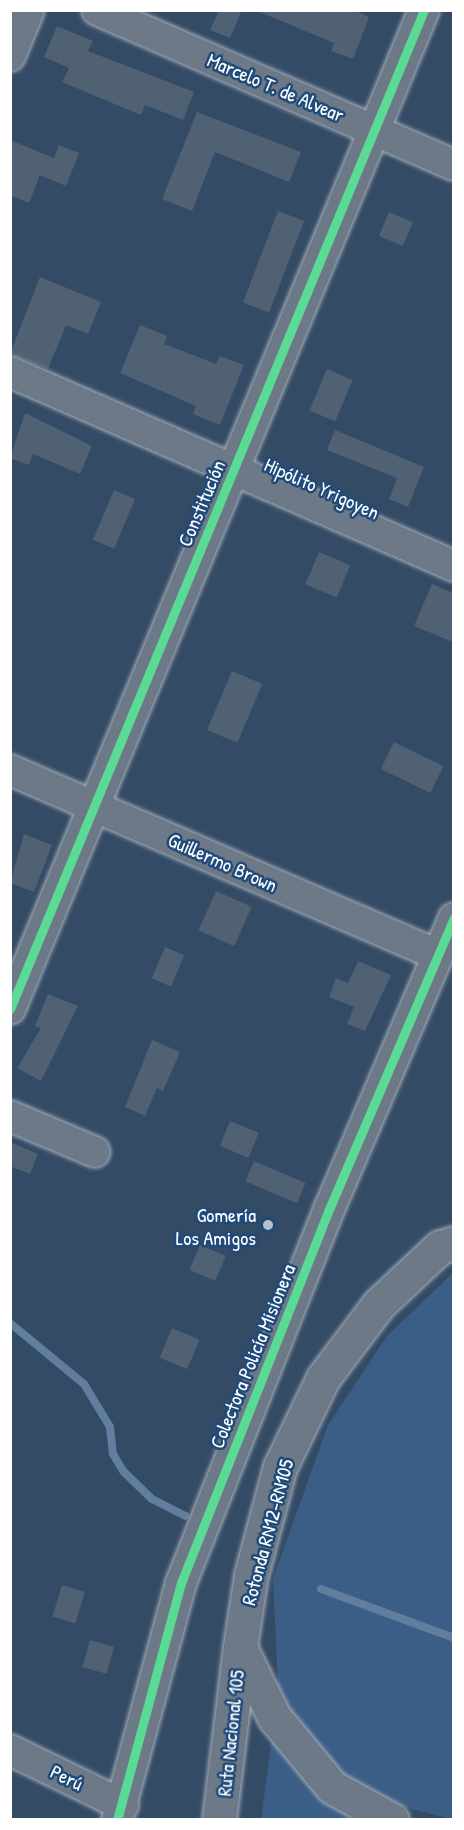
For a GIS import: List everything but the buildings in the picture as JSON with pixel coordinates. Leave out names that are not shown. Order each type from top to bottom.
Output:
[{"type":"highway","name":"Rotonda RN12-RN105","points":[[240,1647],[251,1575],[280,1467],[323,1378],[379,1304],[449,1240]]},
{"type":"highway","name":"Ruta Nacional 105","points":[[219,1820],[240,1647]]},
{"type":"highway","points":[[240,1647],[274,1717],[332,1786],[392,1820]]},
{"type":"street","points":[[10,56],[29,10]]},
{"type":"street","name":"Marcelo T. de Alvear","points":[[97,10],[453,165]]},
{"type":"street","name":"Constitución","points":[[10,1009],[424,10]]},
{"type":"street","name":"Hipólito Yrigoyen","points":[[10,372],[453,566]]},
{"type":"street","name":"Guillermo Brown","points":[[10,770],[436,954]]},
{"type":"street","name":"Colectora Policía Misionera","points":[[120,1812],[181,1583],[436,954],[453,918]]},
{"type":"street","points":[[10,1116],[95,1152]]},
{"type":"street","name":"Perú","points":[[10,1750],[120,1812]]},
{"type":"shaded area","points":[[453,1273],[453,1819],[451,1819],[360,1796],[279,1705],[273,1579],[328,1425],[387,1336]]},
{"type":"shaded area","points":[[272,1737],[307,1784],[354,1819],[261,1820]]},
{"type":"waterway","points":[[10,1323],[84,1384],[110,1427],[113,1454],[124,1472],[152,1499],[185,1516]]},
{"type":"waterway","points":[[321,1589],[454,1638]]},
{"type":"cycle path","points":[[10,1009],[424,10]]},
{"type":"cycle path","points":[[117,1820],[181,1583],[330,1207],[454,918]]},
{"type":"place","name":"Gomería Los Amigos","points":[[268,1225]]}]
